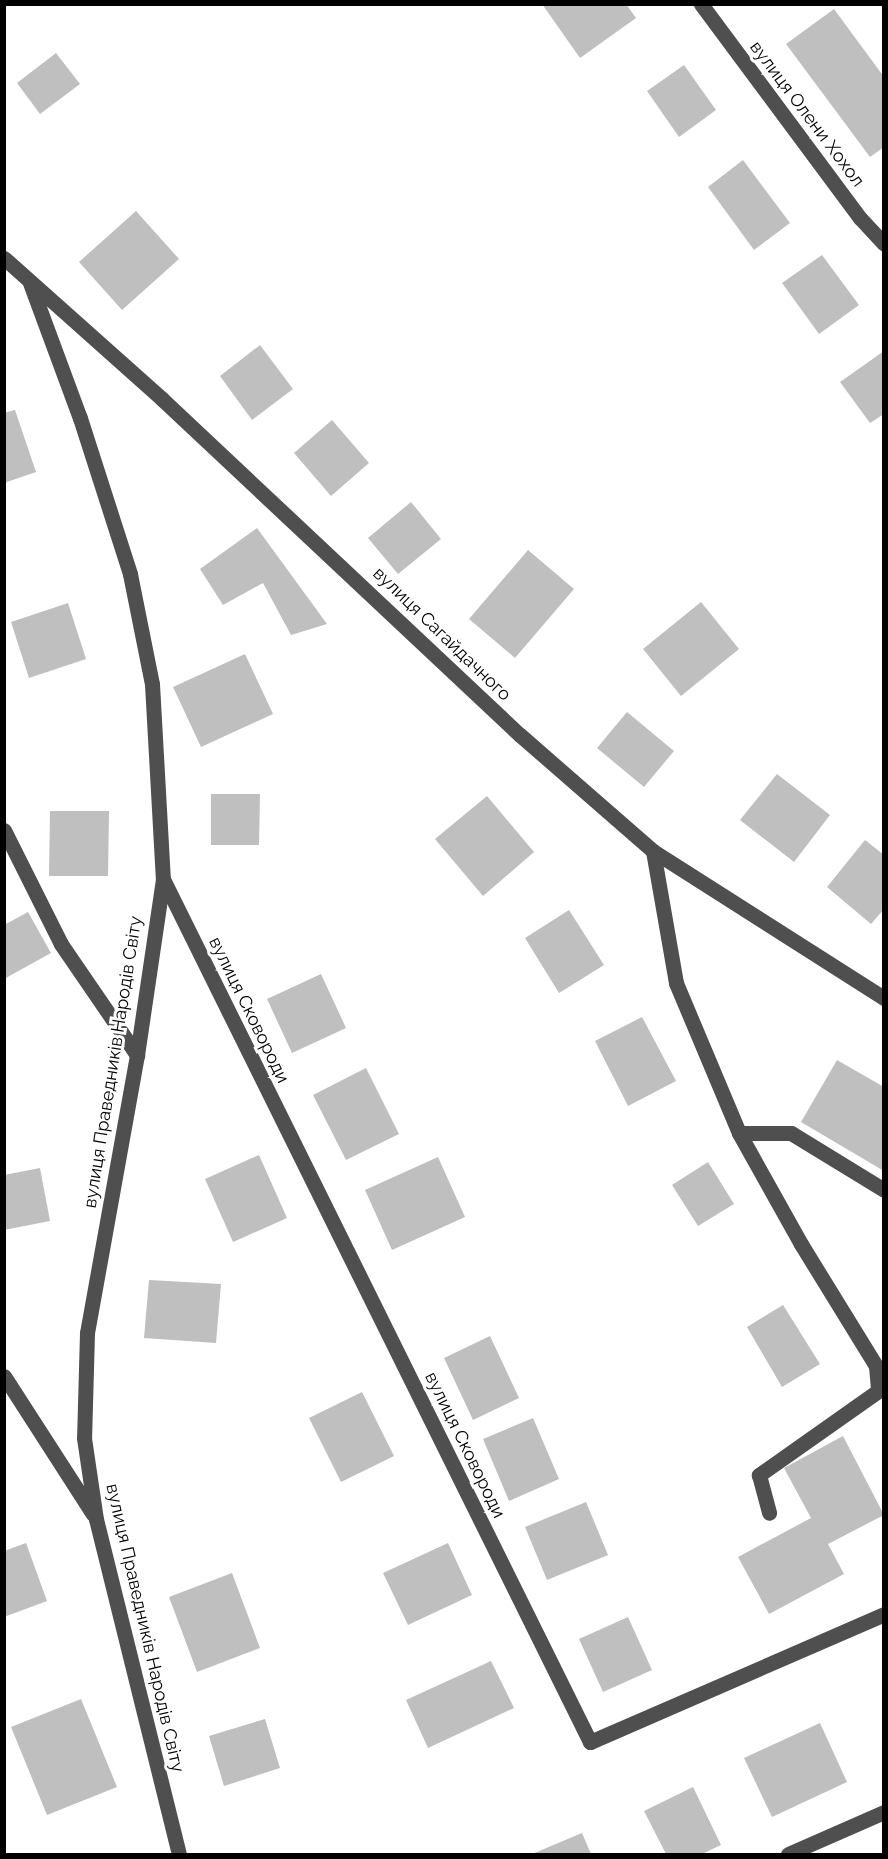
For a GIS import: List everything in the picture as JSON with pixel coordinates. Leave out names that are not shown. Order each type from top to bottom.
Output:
[{"type":"street","name":"вулиця Олени Хохол","points":[[701,4],[860,218],[884,244]]},
{"type":"street","name":"вулиця Сагайдачного","points":[[4,258],[162,399],[520,735],[653,851],[884,998]]},
{"type":"street","name":"вулиця Праведників Народів Світу","points":[[30,283],[80,418],[130,574],[152,684],[163,879],[137,1055],[87,1333],[84,1438],[96,1519],[179,1854]]},
{"type":"street","points":[[4,830],[61,944],[137,1055]]},
{"type":"street","points":[[653,851],[676,983],[739,1133],[801,1244],[880,1368],[878,1391],[759,1475],[769,1513]]},
{"type":"street","name":"вулиця Сковороди","points":[[163,879],[590,1742],[884,1614]]},
{"type":"street","points":[[739,1133],[790,1132],[884,1190]]},
{"type":"street","points":[[4,1376],[96,1519]]},
{"type":"street","points":[[788,1854],[884,1812]]},
{"type":"building","points":[[542,4],[626,4],[636,18],[580,58]]},
{"type":"building","points":[[834,9],[884,77],[884,147],[870,157],[786,44]]},
{"type":"building","points":[[56,53],[80,84],[40,114],[17,83]]},
{"type":"building","points":[[684,65],[716,110],[679,137],[647,91]]},
{"type":"building","points":[[743,160],[790,223],[754,250],[708,187]]},
{"type":"building","points":[[136,211],[179,259],[122,310],[79,262]]},
{"type":"building","points":[[822,255],[859,305],[819,334],[782,283]]},
{"type":"building","points":[[260,345],[293,389],[252,420],[220,376]]},
{"type":"building","points":[[884,351],[884,414],[870,423],[840,382]]},
{"type":"building","points":[[15,410],[36,472],[4,483],[4,413]]},
{"type":"building","points":[[332,420],[369,463],[331,496],[294,453]]},
{"type":"building","points":[[411,502],[441,539],[398,574],[368,538]]},
{"type":"building","points":[[257,528],[327,624],[291,635],[263,583],[223,605],[200,569]]},
{"type":"building","points":[[528,550],[574,589],[515,658],[469,619]]},
{"type":"building","points":[[701,602],[739,649],[681,696],[643,649]]},
{"type":"building","points":[[68,603],[86,659],[29,678],[11,622]]},
{"type":"building","points":[[245,654],[273,714],[201,747],[173,687]]},
{"type":"building","points":[[627,712],[674,751],[644,787],[597,748]]},
{"type":"building","points":[[777,774],[830,815],[794,862],[740,820]]},
{"type":"building","points":[[211,794],[260,794],[259,845],[211,845]]},
{"type":"building","points":[[487,796],[534,852],[483,896],[435,839]]},
{"type":"building","points":[[50,811],[109,811],[108,876],[49,876]]},
{"type":"building","points":[[865,840],[884,855],[884,909],[871,924],[827,887]]},
{"type":"building","points":[[569,910],[604,965],[559,993],[525,938]]},
{"type":"building","points":[[28,912],[51,953],[4,979],[4,925]]},
{"type":"building","points":[[321,974],[346,1028],[292,1053],[267,999]]},
{"type":"building","points":[[642,1017],[676,1081],[628,1106],[595,1041]]},
{"type":"building","points":[[837,1060],[884,1087],[884,1171],[801,1122]]},
{"type":"building","points":[[366,1068],[399,1134],[346,1160],[313,1095]]},
{"type":"building","points":[[259,1155],[287,1218],[233,1242],[205,1179]]},
{"type":"building","points":[[438,1157],[465,1217],[392,1250],[365,1190]]},
{"type":"building","points":[[708,1162],[734,1204],[698,1226],[672,1185]]},
{"type":"building","points":[[40,1168],[50,1221],[4,1230],[4,1175]]},
{"type":"building","points":[[149,1280],[221,1284],[216,1343],[144,1338]]},
{"type":"building","points":[[783,1305],[820,1364],[782,1387],[747,1327]]},
{"type":"building","points":[[490,1336],[519,1398],[473,1420],[444,1358]]},
{"type":"building","points":[[362,1392],[394,1456],[341,1482],[309,1418]]},
{"type":"building","points":[[533,1418],[559,1479],[509,1501],[483,1439]]},
{"type":"building","points":[[843,1436],[884,1515],[828,1544],[844,1574],[769,1614],[738,1557],[811,1518],[784,1468]]},
{"type":"building","points":[[586,1502],[608,1555],[547,1580],[525,1527]]},
{"type":"building","points":[[26,1543],[47,1601],[4,1617],[4,1551]]},
{"type":"building","points":[[448,1543],[472,1595],[408,1625],[383,1573]]},
{"type":"building","points":[[232,1573],[260,1648],[197,1672],[169,1597]]},
{"type":"building","points":[[628,1617],[652,1670],[603,1692],[579,1639]]},
{"type":"building","points":[[491,1661],[514,1708],[428,1748],[406,1700]]},
{"type":"building","points":[[81,1699],[117,1787],[47,1815],[11,1727]]},
{"type":"building","points":[[265,1719],[280,1768],[224,1786],[209,1736]]},
{"type":"building","points":[[820,1723],[847,1782],[772,1817],[744,1758]]},
{"type":"building","points":[[693,1787],[721,1845],[702,1854],[666,1854],[644,1811]]},
{"type":"building","points":[[582,1833],[591,1854],[532,1854]]}]
